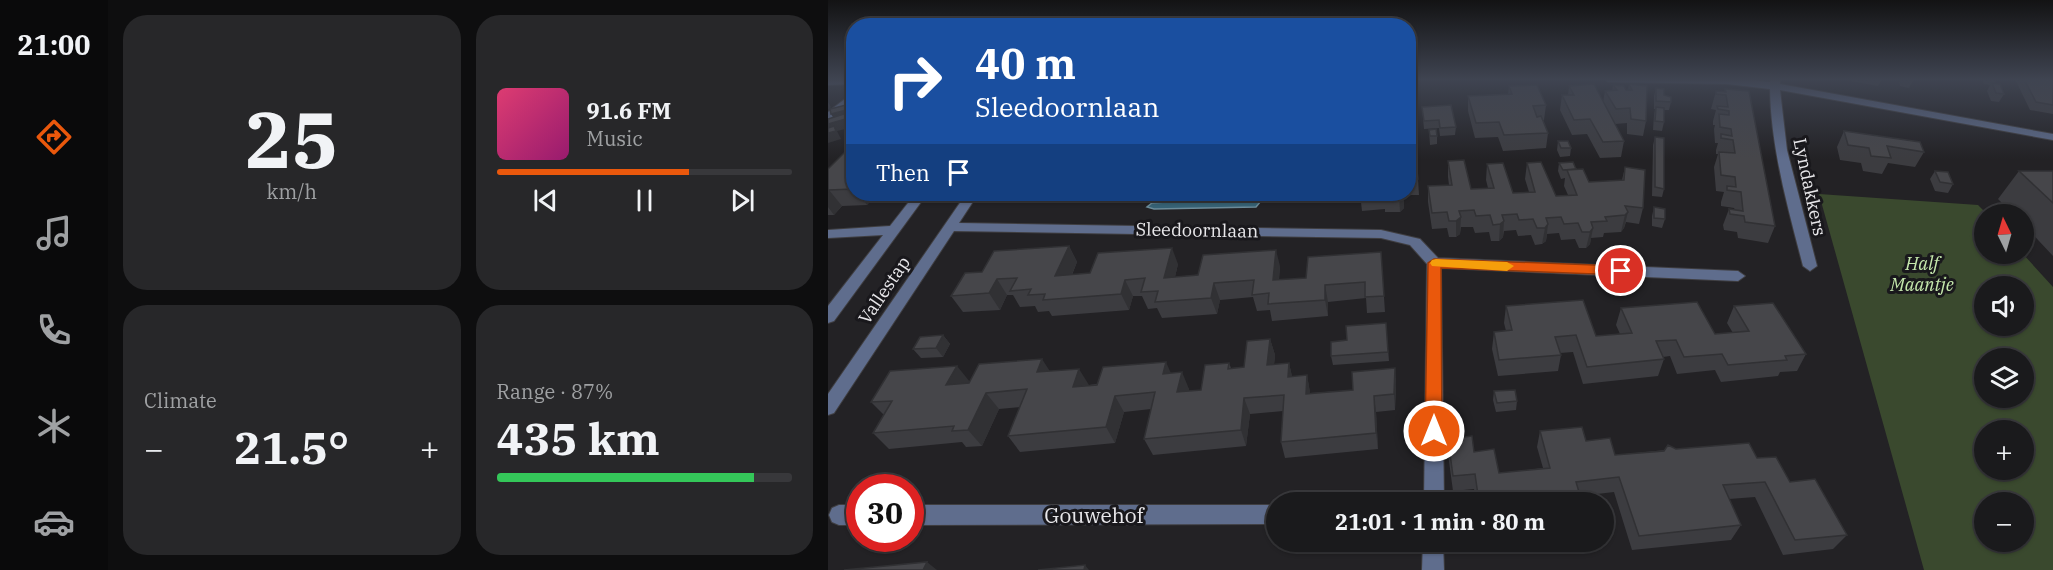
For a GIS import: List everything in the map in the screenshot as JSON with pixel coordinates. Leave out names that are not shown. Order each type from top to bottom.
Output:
[{"type":"street","points":[[828,118],[842,106]]},
{"type":"street","name":"Lyndakkers","points":[[1777,106],[1778,125],[1791,191],[1810,266]]},
{"type":"street","points":[[1894,106],[2053,136]]},
{"type":"street","name":"Vallestap","points":[[828,317],[915,201]]},
{"type":"street","name":"Vallestap","points":[[828,408],[967,201]]},
{"type":"street","name":"Sleedoornlaan","points":[[950,227],[1381,234],[1415,242],[1434,263]]},
{"type":"street","points":[[828,234],[892,230]]},
{"type":"street","points":[[1434,492],[1434,263],[1738,276]]},
{"type":"street","name":"Gouwehof","points":[[924,515],[1266,515]]},
{"type":"street","points":[[1433,552],[1433,570]]},
{"type":"green space","name":"Half Maantje","points":[[1819,194],[1974,205],[1974,264],[2032,264],[2053,287],[2053,570],[1924,570]]},
{"type":"water","points":[[1261,201],[1256,207],[1154,209],[1147,207],[1152,203]]},
{"type":"building","points":[[846,106],[846,110],[831,114],[830,109]]},
{"type":"building","points":[[1451,106],[1456,127],[1440,128],[1439,120],[1424,121],[1422,107]]},
{"type":"building","points":[[1471,106],[1538,106],[1533,106],[1537,117],[1541,116],[1548,133],[1504,135],[1499,122],[1476,123]]},
{"type":"building","points":[[1567,106],[1605,106],[1624,141],[1603,142],[1590,119],[1574,120]]},
{"type":"building","points":[[1614,106],[1646,106],[1646,121],[1631,119],[1630,108],[1616,109]]},
{"type":"building","points":[[1717,106],[1752,106],[1775,226],[1745,222],[1744,216],[1730,214],[1729,209],[1743,211],[1741,192],[1727,190],[1727,186],[1736,187],[1735,177],[1721,175],[1719,152],[1735,153],[1733,140],[1721,138],[1721,134],[1732,136],[1731,129],[1720,127],[1719,114],[1729,115],[1729,111],[1718,109]]},
{"type":"building","points":[[1656,107],[1664,108],[1664,122],[1655,121]]},
{"type":"building","points":[[846,113],[846,119],[828,124],[828,119]]},
{"type":"building","points":[[834,126],[836,131],[828,133],[828,128]]},
{"type":"building","points":[[1436,129],[1437,136],[1430,136],[1429,130]]},
{"type":"building","points":[[1844,131],[1920,142],[1924,152],[1887,146],[1891,158],[1871,156],[1869,148],[1848,145]]},
{"type":"building","points":[[1655,137],[1664,138],[1664,189],[1655,187]]},
{"type":"building","points":[[1558,141],[1568,141],[1571,148],[1561,148]]},
{"type":"building","points":[[846,151],[846,189],[829,190],[828,192],[828,169]]},
{"type":"building","points":[[1464,160],[1471,189],[1494,188],[1487,164],[1503,163],[1513,193],[1535,192],[1527,163],[1541,162],[1556,196],[1577,195],[1567,170],[1583,169],[1589,182],[1624,180],[1625,167],[1645,170],[1643,208],[1625,206],[1628,212],[1625,215],[1605,217],[1607,221],[1591,222],[1593,228],[1590,232],[1582,232],[1578,223],[1564,224],[1561,217],[1546,218],[1548,224],[1545,228],[1537,228],[1533,219],[1519,220],[1517,214],[1502,215],[1504,221],[1493,225],[1490,215],[1476,216],[1474,210],[1459,211],[1461,217],[1456,221],[1449,221],[1447,212],[1432,213],[1428,186],[1452,185],[1448,161]]},
{"type":"building","points":[[1573,162],[1576,169],[1563,170],[1559,163]]},
{"type":"building","points":[[1935,171],[1948,172],[1953,184],[1940,182]]},
{"type":"building","points":[[2019,171],[2053,171],[2053,203]]},
{"type":"building","points":[[1654,207],[1665,209],[1665,219],[1654,218]]},
{"type":"building","points":[[1069,246],[1055,276],[1090,273],[1098,253],[1172,248],[1164,278],[1198,275],[1203,255],[1276,250],[1273,280],[1306,278],[1308,257],[1381,252],[1384,296],[1365,297],[1365,282],[1325,285],[1325,300],[1268,304],[1269,293],[1252,295],[1254,280],[1214,283],[1211,298],[1155,302],[1158,291],[1141,292],[1145,278],[1125,280],[1121,294],[1043,300],[1045,294],[1028,295],[1031,289],[1010,291],[1017,278],[997,279],[989,293],[951,296],[965,273],[982,272],[994,251]]},
{"type":"building","points":[[1583,300],[1596,336],[1632,333],[1621,308],[1697,302],[1715,334],[1749,331],[1734,306],[1773,303],[1806,354],[1785,356],[1787,360],[1728,365],[1722,354],[1684,357],[1676,340],[1656,341],[1664,359],[1587,367],[1576,335],[1555,337],[1561,355],[1499,360],[1494,332],[1512,330],[1506,306]]},
{"type":"building","points":[[1386,323],[1388,352],[1331,356],[1331,342],[1347,340],[1346,326]]},
{"type":"building","points":[[943,335],[936,348],[913,349],[920,337]]},
{"type":"building","points":[[1270,339],[1267,365],[1289,363],[1288,377],[1307,375],[1306,394],[1353,390],[1352,372],[1395,368],[1394,394],[1374,396],[1376,433],[1281,442],[1284,395],[1244,398],[1241,430],[1144,439],[1155,392],[1115,396],[1106,427],[1008,436],[1027,389],[986,393],[968,430],[952,431],[954,426],[873,433],[892,401],[871,402],[890,371],[957,366],[946,385],[969,383],[979,364],[1042,359],[1037,372],[1079,369],[1073,387],[1097,385],[1103,367],[1166,362],[1163,374],[1182,372],[1177,392],[1201,390],[1205,365],[1229,363],[1228,369],[1244,367],[1247,341]]},
{"type":"building","points":[[1515,390],[1517,401],[1497,403],[1494,391]]},
{"type":"building","points":[[1582,427],[1586,441],[1610,438],[1615,455],[1664,451],[1668,445],[1676,449],[1749,443],[1757,458],[1776,457],[1790,482],[1815,479],[1847,535],[1795,540],[1765,482],[1723,485],[1741,525],[1639,536],[1619,477],[1576,482],[1579,492],[1478,492],[1475,474],[1453,476],[1448,439],[1472,436],[1474,452],[1494,449],[1499,473],[1550,468],[1540,431]]},
{"type":"building","points":[[927,562],[923,570],[844,570]]},
{"type":"building","points":[[1085,565],[1084,570],[1038,570]]},
{"type":"slow traffic","points":[[1436,263],[1507,266]]},
{"type":"route","points":[[1434,431],[1434,263],[1621,271]]}]
